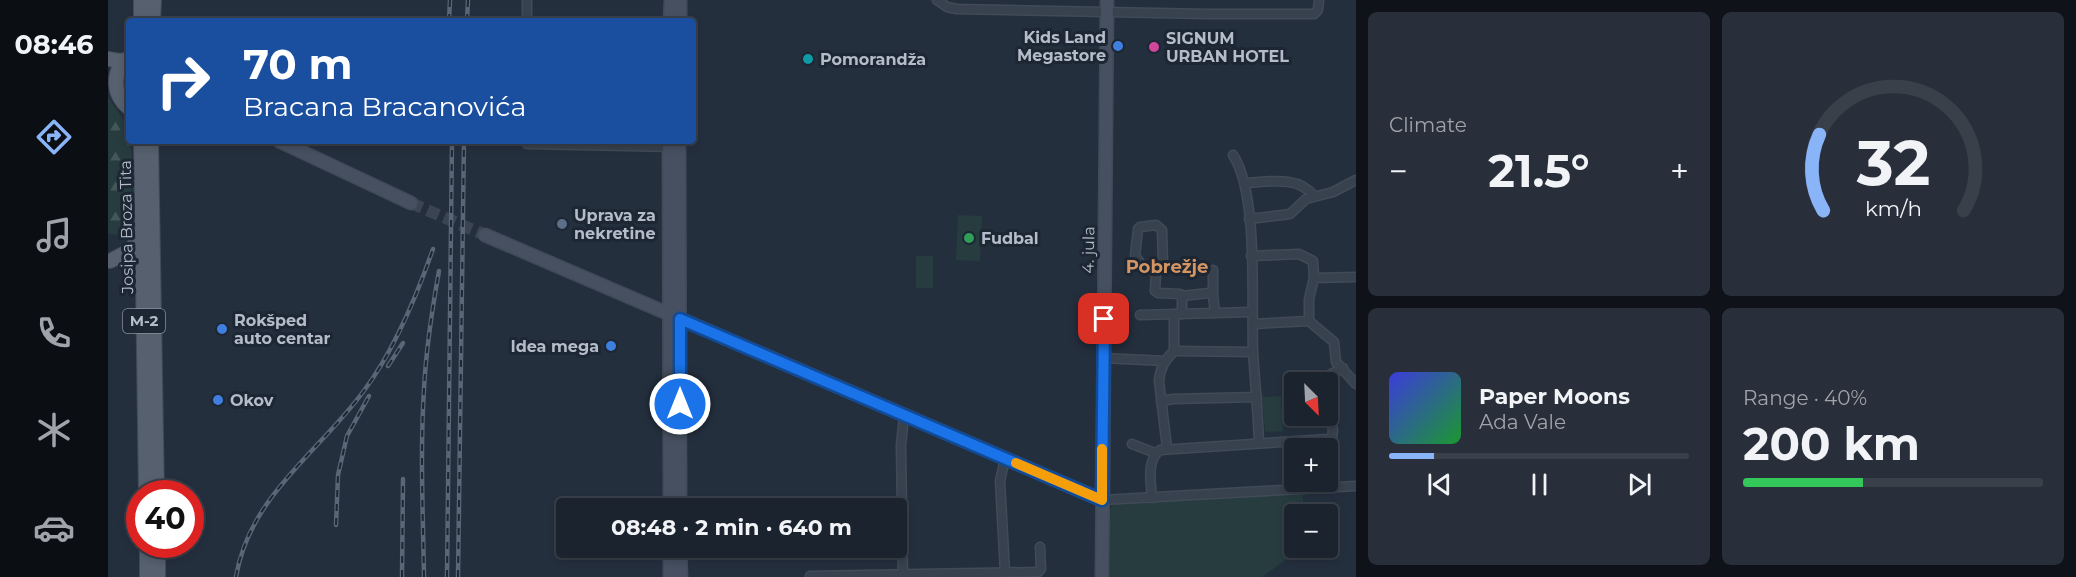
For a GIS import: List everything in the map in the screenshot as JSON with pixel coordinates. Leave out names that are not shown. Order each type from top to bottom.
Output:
[{"type":"main road","points":[[141,0],[141,18]]},
{"type":"main road","points":[[153,18],[154,0]]},
{"type":"main road","points":[[670,18],[671,0]]},
{"type":"main road","points":[[680,0],[680,18]]},
{"type":"main road","name":"4. jula","points":[[1102,577],[1107,6]]},
{"type":"main road","points":[[108,59],[120,62],[126,60]]},
{"type":"main road","points":[[116,91],[117,74],[126,62]]},
{"type":"main road","points":[[108,79],[126,105]]},
{"type":"main road","name":"Josipa Broza Tita","points":[[141,144],[143,229],[148,261]]},
{"type":"main road","name":"Josipa Broza Tita","points":[[151,144],[148,261],[151,480]]},
{"type":"main road","points":[[152,175],[157,158],[157,144]]},
{"type":"main road","points":[[285,144],[411,203]]},
{"type":"main road","points":[[674,144],[675,317],[680,498]]},
{"type":"main road","points":[[109,261],[131,250],[143,229]]},
{"type":"main road","points":[[485,235],[1102,500]]},
{"type":"main road","points":[[670,498],[675,317]]},
{"type":"main road","points":[[147,558],[147,577]]},
{"type":"main road","points":[[158,558],[158,577]]},
{"type":"main road","points":[[670,558],[670,577]]},
{"type":"main road","points":[[680,558],[681,577]]},
{"type":"street","points":[[527,0],[527,18]]},
{"type":"street","points":[[937,0],[947,7],[957,9],[1107,6],[1209,14],[1314,14],[1318,9],[1319,0]]},
{"type":"street","points":[[528,144],[674,144]]},
{"type":"street","points":[[1233,155],[1240,166],[1245,183],[1249,219],[1253,352],[1259,443]]},
{"type":"street","points":[[1249,219],[1290,214],[1306,199],[1333,192],[1356,180]]},
{"type":"street","points":[[1245,183],[1290,182],[1305,187],[1314,196]]},
{"type":"street","points":[[1156,273],[1141,264],[1135,256],[1140,227],[1156,225],[1162,230],[1163,265],[1156,273],[1155,291],[1182,296],[1209,293],[1213,295]]},
{"type":"street","points":[[1251,256],[1299,254],[1313,261],[1314,278],[1309,299],[1309,321]]},
{"type":"street","points":[[109,261],[148,261]]},
{"type":"street","points":[[1213,270],[1215,313]]},
{"type":"street","points":[[1314,278],[1356,277]]},
{"type":"street","points":[[1167,448],[1160,371],[1174,351],[1182,296]]},
{"type":"street","points":[[1140,315],[1252,312]]},
{"type":"street","points":[[1253,324],[1309,321],[1334,342],[1336,362],[1356,384]]},
{"type":"street","points":[[1174,351],[1253,352]]},
{"type":"street","points":[[1103,358],[1165,361]]},
{"type":"street","points":[[1335,372],[1343,368]]},
{"type":"street","points":[[1161,401],[1257,397]]},
{"type":"street","points":[[903,576],[901,446],[904,416]]},
{"type":"street","points":[[1132,444],[1155,453],[1167,448],[1332,438],[1332,426]]},
{"type":"street","points":[[1152,498],[1151,465],[1155,453]]},
{"type":"street","points":[[1005,459],[1000,481],[1005,572]]},
{"type":"street","points":[[1102,500],[1356,486]]},
{"type":"street","points":[[810,576],[903,576],[1040,571],[1040,547]]},
{"type":"green space","points":[[108,97],[126,124],[126,144],[130,144],[132,155],[130,235],[108,234]]},
{"type":"green space","name":"Fudbal","points":[[958,215],[982,216],[980,261],[956,260]]},
{"type":"green space","points":[[916,256],[933,256],[933,288],[916,288]]},
{"type":"green space","points":[[1281,396],[1283,431],[1265,432],[1262,397]]},
{"type":"green space","points":[[1303,492],[1303,504],[1284,504],[1284,558],[1288,558],[1262,577],[1110,577],[1109,513],[1112,506],[1121,501]]},
{"type":"tunnel","points":[[411,203],[485,235]]},
{"type":"railway","points":[[449,18],[450,0]]},
{"type":"railway","points":[[467,18],[468,0]]},
{"type":"railway","points":[[447,577],[452,144]]},
{"type":"railway","points":[[458,577],[464,144]]},
{"type":"railway","points":[[236,577],[243,549],[270,499],[345,414],[385,359],[412,305],[433,249]]},
{"type":"railway","points":[[424,577],[423,413],[428,344],[439,271]]},
{"type":"railway","points":[[388,366],[403,343]]},
{"type":"railway","points":[[336,525],[338,475],[347,436],[369,396]]},
{"type":"railway","points":[[402,577],[403,479]]},
{"type":"slow traffic","points":[[1016,463],[1102,500],[1102,449]]},
{"type":"place","name":"Kids Land Megastore","points":[[1118,46]]},
{"type":"place","name":"SIGNUM URBAN HOTEL","points":[[1154,47]]},
{"type":"place","name":"Pomorandža","points":[[808,59]]},
{"type":"place","name":"Uprava za nekretine","points":[[562,224]]},
{"type":"place","name":"Fudbal","points":[[969,238]]},
{"type":"place","name":"Rokšped auto centar","points":[[222,329]]},
{"type":"place","name":"Idea mega","points":[[611,346]]},
{"type":"place","name":"Okov","points":[[218,400]]},
{"type":"district","name":"Pobrežje","points":[[1167,267]]},
{"type":"route","points":[[680,404],[680,319],[1102,500],[1104,319]]}]
